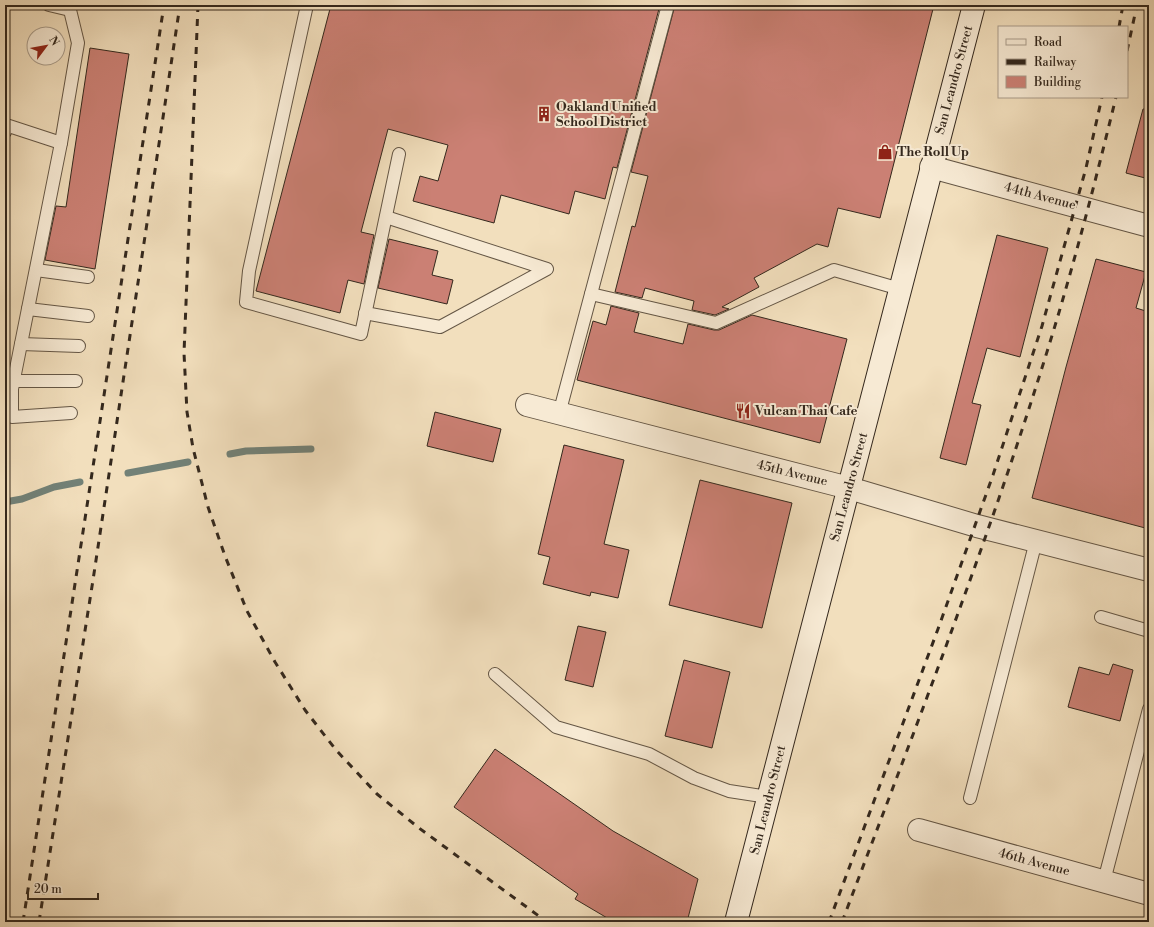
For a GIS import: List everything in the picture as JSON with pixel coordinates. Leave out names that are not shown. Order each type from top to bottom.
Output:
[{"type":"street","name":"San Leandro Street","points":[[736,922],[974,5]]},
{"type":"street","name":"44th Avenue","points":[[932,167],[1149,226]]},
{"type":"street","name":"45th Avenue","points":[[527,405],[849,488],[977,526],[1149,570]]},
{"type":"street","name":"46th Avenue","points":[[919,830],[1149,894]]},
{"type":"lane","points":[[50,5],[70,10],[78,43],[61,143],[36,270],[21,344],[10,385],[12,417],[71,413]]},
{"type":"lane","points":[[307,5],[249,271],[246,302],[361,334],[399,154]]},
{"type":"lane","points":[[560,414],[668,5]]},
{"type":"lane","points":[[5,126],[61,143]]},
{"type":"lane","points":[[365,313],[440,327],[547,269],[386,217]]},
{"type":"lane","points":[[36,270],[88,277]]},
{"type":"lane","points":[[591,294],[716,323],[834,270],[900,289]]},
{"type":"lane","points":[[28,309],[88,316]]},
{"type":"lane","points":[[21,344],[79,346]]},
{"type":"lane","points":[[10,385],[76,381]]},
{"type":"lane","points":[[970,798],[1036,541]]},
{"type":"lane","points":[[1101,617],[1149,631]]},
{"type":"lane","points":[[495,674],[556,727],[649,754],[694,778],[729,791],[768,797]]},
{"type":"lane","points":[[1104,881],[1149,709]]},
{"type":"building","points":[[331,5],[660,5],[617,168],[613,167],[605,199],[575,191],[569,214],[501,195],[494,223],[413,201],[420,176],[438,181],[448,145],[388,129],[361,232],[374,235],[364,284],[348,280],[340,313],[256,291]]},
{"type":"building","points":[[675,5],[934,5],[880,218],[838,208],[828,247],[817,244],[754,278],[759,287],[722,307],[729,309],[715,315],[692,310],[694,301],[645,288],[642,298],[615,292],[632,226],[635,227],[648,176],[631,172]]},
{"type":"building","points":[[90,48],[129,54],[95,269],[45,260],[56,206],[66,207]]},
{"type":"building","points":[[1143,109],[1149,109],[1149,179],[1126,173]]},
{"type":"building","points":[[997,235],[1048,248],[1020,357],[987,348],[972,403],[981,405],[966,465],[940,458]]},
{"type":"building","points":[[389,239],[438,251],[432,275],[453,280],[447,304],[378,288]]},
{"type":"building","points":[[1096,259],[1146,272],[1136,308],[1149,312],[1149,529],[1032,498]]},
{"type":"building","points":[[611,306],[639,313],[634,332],[683,344],[688,324],[719,330],[752,315],[847,339],[820,443],[577,380],[593,321],[606,325]]},
{"type":"building","points":[[435,412],[501,429],[493,462],[427,446]]},
{"type":"building","points":[[564,445],[624,460],[604,544],[629,550],[618,598],[591,592],[590,596],[543,584],[550,557],[538,554]]},
{"type":"building","points":[[700,480],[792,503],[762,628],[669,605]]},
{"type":"building","points":[[578,626],[606,632],[593,687],[565,680]]},
{"type":"building","points":[[684,660],[730,672],[712,748],[665,736]]},
{"type":"building","points":[[1113,664],[1133,670],[1120,721],[1068,707],[1079,667],[1109,675]]},
{"type":"building","points":[[495,749],[613,831],[698,879],[687,922],[614,922],[575,899],[578,894],[454,807]]},
{"type":"waterway","points":[[230,454],[246,451],[311,449]]},
{"type":"waterway","points":[[128,473],[188,462]]},
{"type":"waterway","points":[[5,502],[22,499],[54,487],[80,482]]},
{"type":"railway","points":[[23,922],[164,5]]},
{"type":"railway","points":[[39,922],[93,580],[180,5]]},
{"type":"railway","points":[[198,5],[184,353],[187,412],[193,448],[208,507],[225,556],[247,611],[275,662],[305,710],[336,750],[377,794],[419,828],[547,922]]},
{"type":"railway","points":[[1119,26],[1123,5]]},
{"type":"railway","points":[[1128,46],[1137,5]]},
{"type":"railway","points":[[829,922],[938,629],[993,475],[1042,326],[1086,168],[1102,98]]},
{"type":"railway","points":[[842,922],[926,701],[1006,479],[1071,272],[1116,98]]},
{"type":"place","name":"Oakland Unified School District","points":[[544,114]]},
{"type":"place","name":"The Roll Up","points":[[885,152]]},
{"type":"place","name":"Vulcan Thai Cafe","points":[[743,411]]}]
